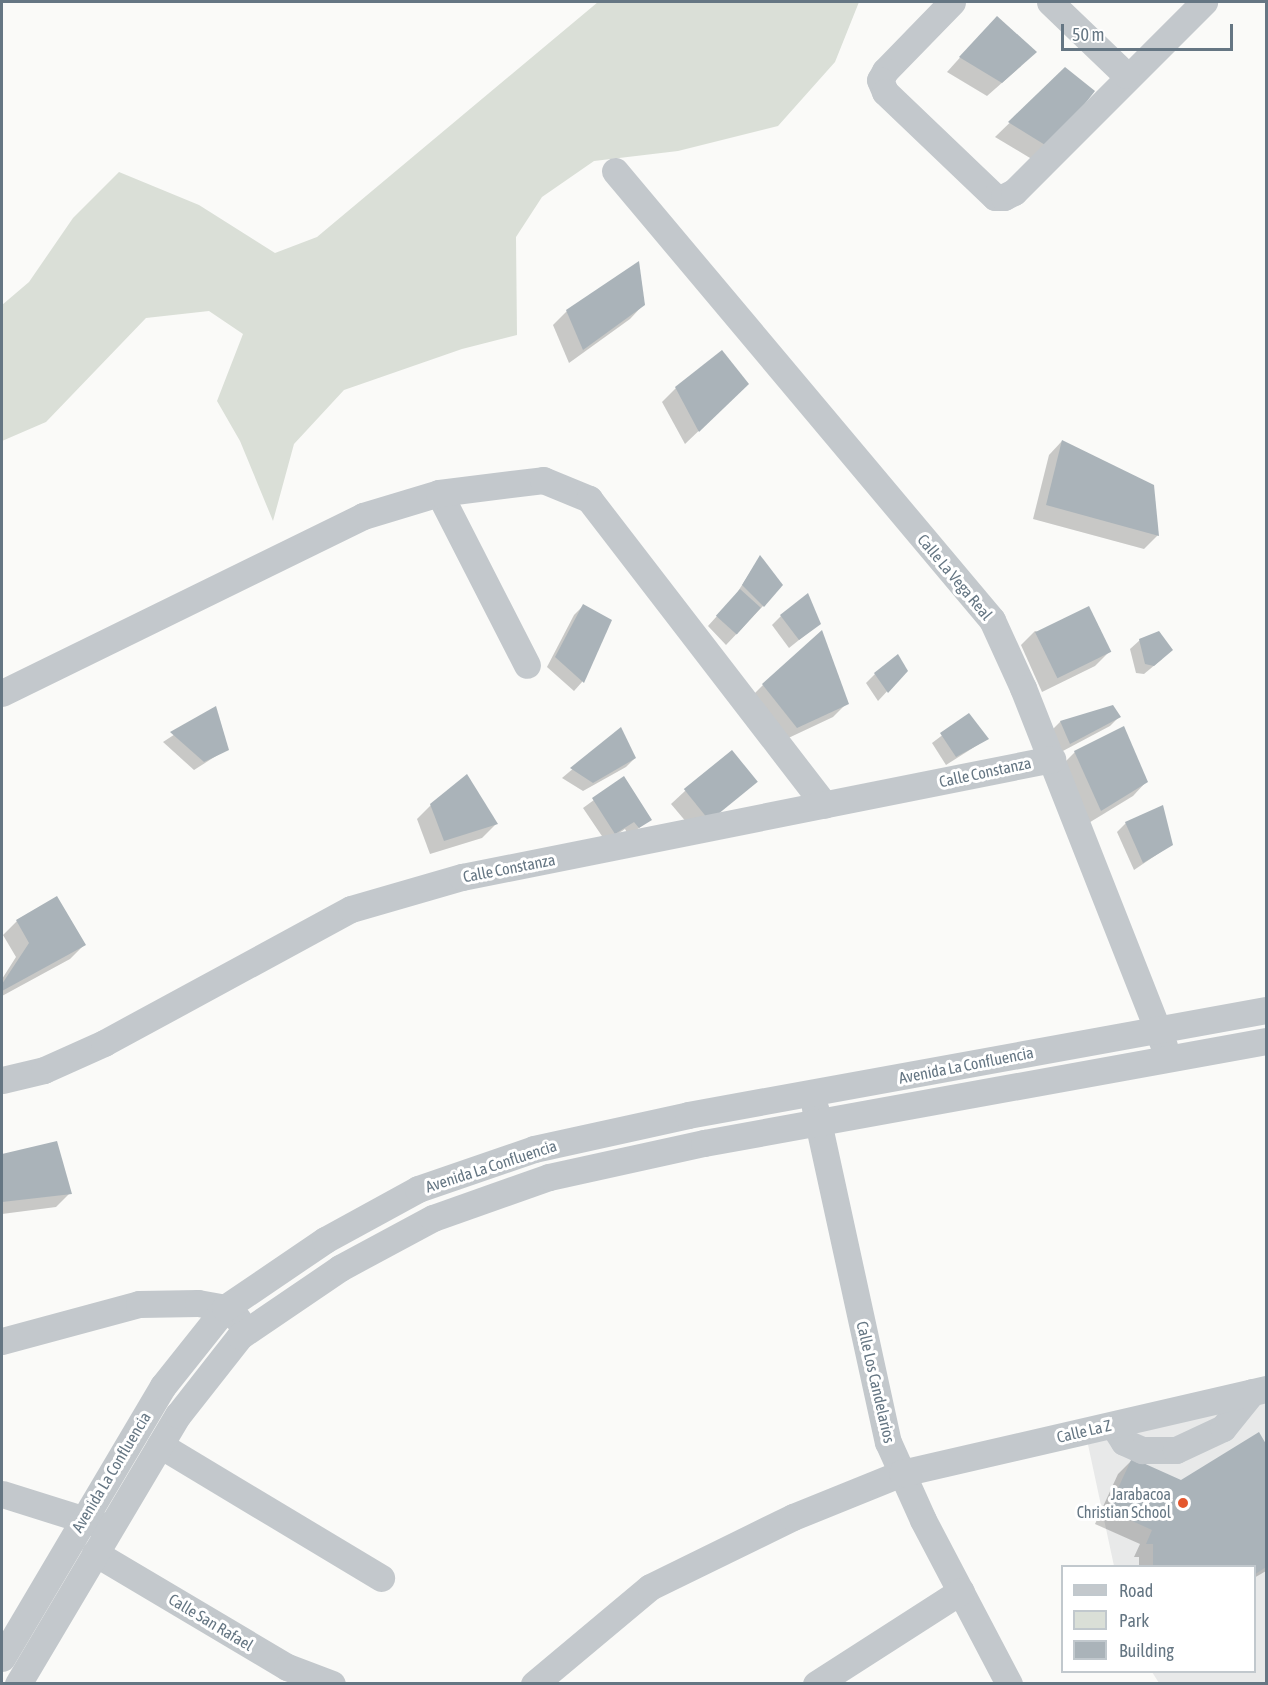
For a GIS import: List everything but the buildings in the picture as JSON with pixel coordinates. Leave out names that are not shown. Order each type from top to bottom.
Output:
[{"type":"street","points":[[952,2],[885,71],[880,80],[885,92],[995,196],[1014,192],[1126,75],[1204,2]]},
{"type":"street","points":[[1050,2],[1126,75]]},
{"type":"street","name":"Calle La Vega Real","points":[[615,171],[992,620],[1052,759],[1169,1058]]},
{"type":"street","points":[[2,693],[363,516],[439,493],[543,480],[589,500],[825,805]]},
{"type":"street","points":[[439,493],[527,665]]},
{"type":"street","name":"Calle Constanza","points":[[2,1080],[44,1070],[104,1043],[351,909],[462,877],[1052,759]]},
{"type":"street","name":"Avenida La Confluencia","points":[[2,1658],[81,1519],[163,1386],[225,1308],[325,1240],[418,1189],[534,1149],[688,1115],[812,1095],[1266,1010]]},
{"type":"street","name":"Avenida La Confluencia","points":[[18,1683],[108,1528],[178,1414],[240,1336],[340,1268],[433,1218],[549,1177],[704,1143],[1266,1041]]},
{"type":"street","name":"Calle Los Candelarios","points":[[812,1095],[888,1442],[961,1591],[1010,1683]]},
{"type":"street","points":[[2,1341],[139,1304],[171,1301],[225,1308],[251,1329]]},
{"type":"street","points":[[1113,1425],[1124,1442],[1142,1450],[1176,1450],[1222,1428],[1259,1391]]},
{"type":"street","name":"Calle La Z","points":[[534,1683],[650,1587],[793,1517],[902,1473],[1259,1391]]},
{"type":"street","points":[[160,1445],[381,1578]]},
{"type":"street","points":[[2,1494],[108,1528]]},
{"type":"street","name":"Calle San Rafael","points":[[95,1552],[287,1667],[332,1683]]},
{"type":"street","points":[[816,1683],[961,1591]]},
{"type":"shaded area","name":"Jarabacoa Christian School","points":[[1266,1399],[1266,1683],[1159,1683],[1153,1673],[1256,1673],[1256,1565],[1114,1565],[1087,1440]]},
{"type":"green space","points":[[598,2],[859,2],[835,62],[778,126],[678,151],[594,161],[542,197],[516,237],[517,335],[462,349],[344,390],[294,444],[273,521],[240,441],[217,401],[243,334],[209,311],[146,318],[46,422],[2,441],[2,305],[29,282],[73,218],[119,172],[199,205],[275,253],[317,237]]},
{"type":"place","name":"Jarabacoa Christian School","points":[[1183,1503]]}]
